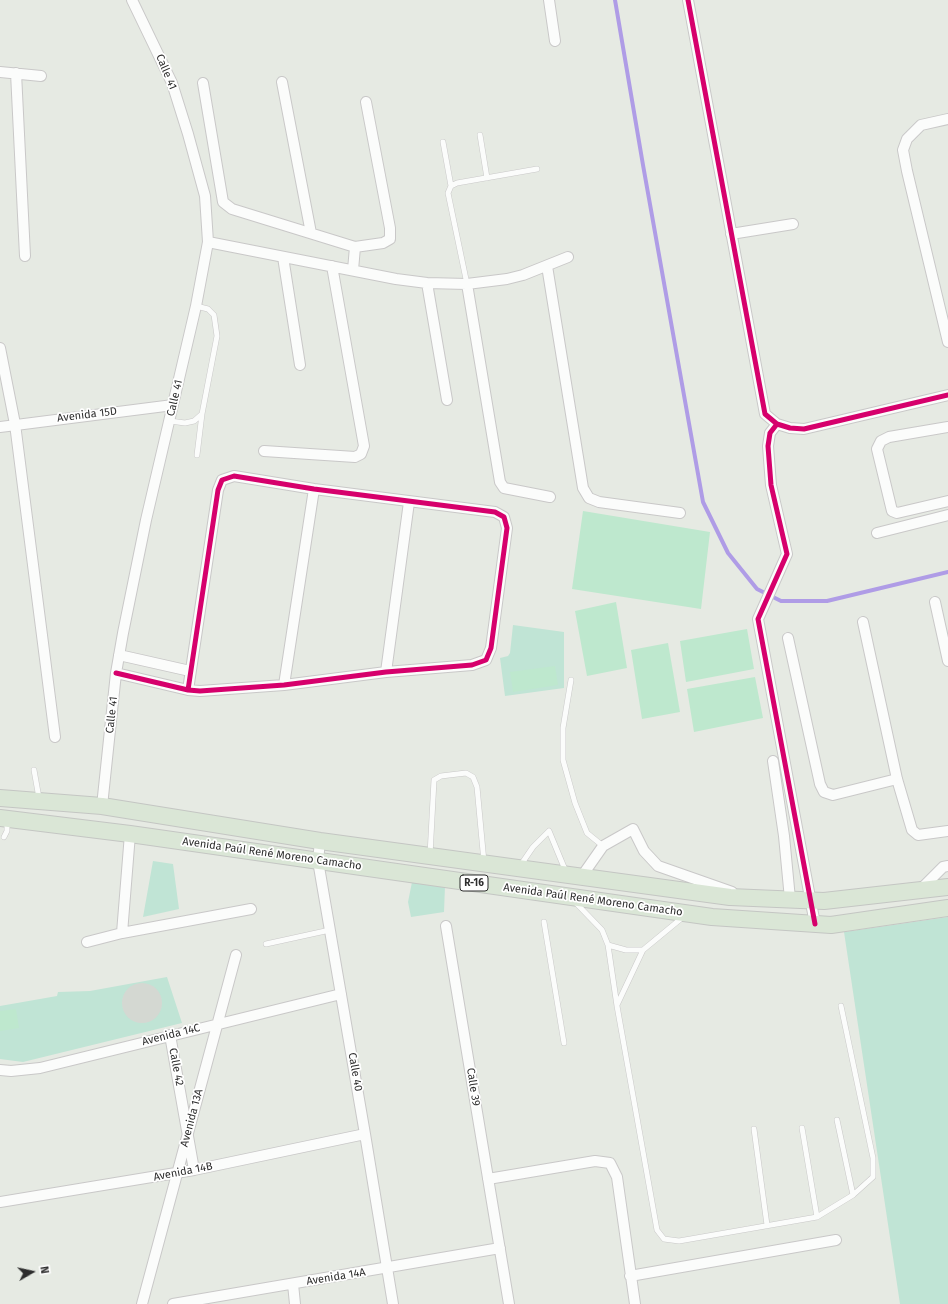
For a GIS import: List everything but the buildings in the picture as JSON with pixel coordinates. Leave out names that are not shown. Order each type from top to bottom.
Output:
[{"type":"main road","name":"Avenida Paúl René Moreno Camacho","points":[[0,798],[102,806],[320,841],[730,897],[824,901],[948,887]]},
{"type":"main road","name":"Avenida Paúl René Moreno Camacho","points":[[3,819],[130,834],[712,917],[831,925],[948,908]]},
{"type":"street","name":"Calle 41","points":[[102,806],[119,655],[146,520],[174,405],[196,306],[208,242],[205,196],[172,82],[132,0]]},
{"type":"street","points":[[549,0],[554,41]]},
{"type":"street","points":[[688,0],[765,414],[777,424],[790,428],[811,428],[948,395]]},
{"type":"street","points":[[0,72],[41,76]]},
{"type":"street","points":[[16,73],[25,256]]},
{"type":"street","points":[[282,82],[311,233]]},
{"type":"street","points":[[203,83],[223,202],[232,208],[355,247],[383,244],[390,238],[366,102]]},
{"type":"street","points":[[948,119],[921,125],[907,139],[903,150],[908,179],[948,342]]},
{"type":"street","points":[[731,234],[793,224]]},
{"type":"street","points":[[208,242],[396,279],[427,283],[489,283],[515,278],[568,257]]},
{"type":"street","points":[[353,270],[355,247]]},
{"type":"street","points":[[282,257],[300,365]]},
{"type":"street","points":[[264,451],[355,457],[361,454],[364,446],[332,266]]},
{"type":"street","points":[[546,266],[583,488],[589,498],[598,502],[680,512]]},
{"type":"street","points":[[427,283],[447,400]]},
{"type":"street","points":[[467,284],[500,482],[504,488],[550,497]]},
{"type":"street","points":[[0,348],[15,424],[55,737]]},
{"type":"street","name":"Avenida 15D","points":[[0,427],[174,405]]},
{"type":"street","points":[[777,424],[770,433],[768,446],[771,485],[787,554],[758,619],[815,924]]},
{"type":"street","points":[[948,427],[889,437],[882,441],[877,449],[892,512],[896,513],[948,501]]},
{"type":"street","points":[[116,673],[188,690],[200,691],[284,685],[386,672],[472,665],[486,660],[491,648],[507,528],[504,516],[495,512],[314,489],[234,476],[222,480],[218,490],[188,690]]},
{"type":"street","points":[[284,685],[314,489]]},
{"type":"street","points":[[386,672],[409,502]]},
{"type":"street","points":[[877,533],[948,515]]},
{"type":"street","points":[[935,602],[948,661]]},
{"type":"street","points":[[863,622],[897,779],[912,830],[918,835],[948,831]]},
{"type":"street","points":[[788,638],[820,784],[824,792],[833,795],[897,779]]},
{"type":"street","points":[[119,655],[190,671]]},
{"type":"street","points":[[773,761],[784,836],[790,899]]},
{"type":"street","points":[[575,875],[603,846],[633,829],[644,851],[658,866],[751,898]]},
{"type":"street","points":[[122,932],[130,834]]},
{"type":"street","name":"Calle 40","points":[[320,841],[318,861],[366,1134],[393,1304]]},
{"type":"street","points":[[920,890],[943,867],[948,866]]},
{"type":"street","points":[[87,942],[122,932],[251,909]]},
{"type":"street","name":"Calle 39","points":[[446,926],[509,1304]]},
{"type":"street","name":"Avenida 13A","points":[[142,1304],[236,955]]},
{"type":"street","name":"Avenida 14C","points":[[0,1070],[11,1071],[40,1068],[341,994]]},
{"type":"street","name":"Calle 42","points":[[170,1035],[194,1170]]},
{"type":"street","name":"Avenida 14B","points":[[0,1202],[194,1170],[366,1134]]},
{"type":"street","points":[[488,1179],[595,1161],[610,1163],[617,1177],[635,1304]]},
{"type":"street","points":[[630,1276],[836,1240]]},
{"type":"street","name":"Avenida 14A","points":[[173,1304],[195,1302],[500,1248]]},
{"type":"street","points":[[293,1284],[295,1304]]},
{"type":"lane","points":[[480,135],[487,178]]},
{"type":"lane","points":[[444,142],[451,186],[448,193],[467,284]]},
{"type":"lane","points":[[451,186],[457,183],[537,169]]},
{"type":"lane","points":[[196,306],[208,309],[214,315],[217,336],[202,414],[197,455]]},
{"type":"lane","points":[[170,420],[185,423],[194,421],[202,414]]},
{"type":"lane","points":[[572,680],[563,728],[563,760],[575,803],[587,833],[603,846]]},
{"type":"lane","points":[[34,770],[39,800]]},
{"type":"lane","points":[[430,856],[434,780],[441,776],[466,773],[473,777],[477,787],[484,864]]},
{"type":"lane","points":[[3,819],[7,831],[4,837]]},
{"type":"lane","points":[[520,868],[527,854],[549,831],[575,875]]},
{"type":"lane","points":[[571,897],[602,930],[608,945],[617,1006],[657,1230],[664,1239],[679,1241],[817,1217],[853,1195],[872,1177],[874,1158],[840,1006]]},
{"type":"lane","points":[[617,1006],[643,950],[688,913]]},
{"type":"lane","points":[[544,922],[564,1043]]},
{"type":"lane","points":[[266,944],[330,930]]},
{"type":"lane","points":[[608,945],[626,950],[643,950]]},
{"type":"lane","points":[[837,1120],[853,1195]]},
{"type":"lane","points":[[802,1128],[817,1217]]},
{"type":"lane","points":[[754,1129],[767,1225]]},
{"type":"green space","points":[[583,511],[710,532],[701,609],[572,589]]},
{"type":"green space","points":[[616,602],[627,668],[587,676],[575,611]]},
{"type":"green space","points":[[513,625],[564,632],[564,688],[505,696],[500,658],[508,656],[510,653]]},
{"type":"green space","points":[[747,629],[754,669],[686,682],[680,641]]},
{"type":"green space","points":[[668,643],[680,712],[642,719],[631,650]]},
{"type":"green space","points":[[555,666],[558,685],[513,692],[510,672]]},
{"type":"green space","points":[[755,677],[763,718],[694,732],[687,689]]},
{"type":"green space","points":[[153,861],[173,864],[179,909],[143,917]]},
{"type":"green space","points":[[412,882],[445,886],[444,912],[411,917],[408,902]]},
{"type":"green space","points":[[948,917],[948,1304],[900,1304],[844,932]]},
{"type":"green space","points":[[167,977],[182,1023],[23,1062],[0,1059],[0,1006],[57,996],[58,992],[90,991]]},
{"type":"green space","points":[[16,1009],[19,1028],[0,1031],[0,1011]]},
{"type":"shaded area","points":[[146,983],[153,986],[159,992],[162,1003],[161,1011],[153,1020],[146,1023],[138,1023],[131,1020],[123,1011],[122,999],[125,992],[134,984]]},
{"type":"waterway","points":[[615,0],[703,502],[728,553],[757,589],[781,601],[827,601],[948,572]]},
{"type":"cycle path","points":[[688,0],[765,414],[777,424],[790,428],[804,429],[948,395]]},
{"type":"cycle path","points":[[777,424],[770,433],[768,446],[771,485],[787,554],[758,619],[815,924]]},
{"type":"cycle path","points":[[116,673],[188,690],[200,691],[284,685],[386,672],[472,665],[486,660],[491,648],[507,528],[504,517],[495,512],[314,489],[234,476],[222,480],[218,490],[188,690]]}]
